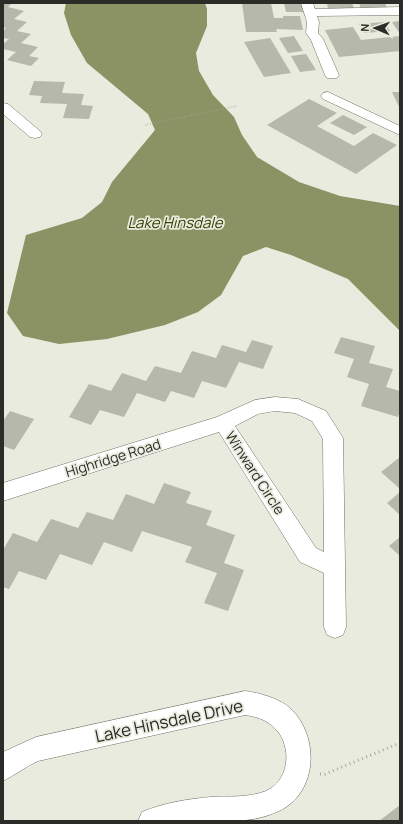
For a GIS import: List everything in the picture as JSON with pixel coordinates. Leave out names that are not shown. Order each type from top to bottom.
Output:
[{"type":"street","points":[[310,12],[400,11]]},
{"type":"street","points":[[310,12],[400,14]]},
{"type":"street","points":[[310,12],[312,33],[317,39],[332,75]]},
{"type":"street","points":[[328,96],[400,130]]},
{"type":"street","points":[[3,107],[35,134]]},
{"type":"street","name":"Winward Circle","points":[[334,568],[308,555],[223,423],[255,407],[275,404],[298,406],[319,416],[333,438],[335,627]]},
{"type":"street","name":"Highridge Road","points":[[3,492],[223,423]]},
{"type":"street","name":"Lake Hinsdale Drive","points":[[3,768],[16,758],[36,749],[245,703],[262,705],[276,713],[289,725],[297,741],[299,758],[296,775],[287,790],[273,802],[257,807],[198,811],[151,821]]},
{"type":"path","points":[[145,125],[237,106]]},
{"type":"path","points":[[296,775],[326,774],[400,743]]},
{"type":"water","name":"Lake Hinsdale","points":[[66,3],[205,3],[207,9],[207,26],[196,53],[199,71],[213,95],[234,117],[242,135],[257,157],[299,182],[340,196],[400,206],[400,331],[348,279],[291,255],[266,247],[243,256],[221,295],[198,312],[165,325],[107,339],[59,344],[23,336],[7,313],[26,235],[82,218],[102,202],[112,182],[155,130],[148,114],[87,63],[71,35],[64,13]]},
{"type":"building","points":[[3,3],[12,3],[8,7],[24,11],[14,19],[27,22],[17,31],[31,34],[21,43],[38,47],[29,56],[39,58],[31,66],[7,60],[16,52],[3,49],[3,44],[9,39],[3,38],[3,31],[6,28],[3,27]]},
{"type":"building","points":[[242,3],[271,3],[274,18],[283,18],[283,16],[300,16],[303,30],[276,29],[277,32],[246,32]]},
{"type":"building","points":[[284,3],[300,3],[303,12],[286,12]]},
{"type":"building","points":[[327,3],[352,3],[354,8],[328,9]]},
{"type":"building","points":[[359,3],[385,3],[387,8],[361,9]]},
{"type":"building","points":[[400,21],[400,34],[392,22]]},
{"type":"building","points":[[384,22],[390,31],[364,33],[359,24]]},
{"type":"building","points":[[353,27],[361,40],[400,36],[400,51],[339,57],[325,30]]},
{"type":"building","points":[[294,36],[303,51],[288,53],[279,38]]},
{"type":"building","points":[[270,38],[291,73],[264,77],[244,42]]},
{"type":"building","points":[[306,54],[316,70],[300,72],[291,56]]},
{"type":"building","points":[[34,81],[65,82],[62,93],[84,94],[81,105],[93,106],[89,119],[63,118],[67,104],[40,103],[42,96],[29,95]]},
{"type":"building","points":[[392,92],[400,92],[400,109]]},
{"type":"building","points":[[309,99],[337,113],[317,126],[354,146],[373,133],[397,145],[356,174],[267,125]]},
{"type":"building","points":[[343,115],[367,127],[354,135],[330,123]]},
{"type":"building","points":[[341,337],[375,346],[369,363],[393,369],[386,387],[400,391],[400,410],[398,417],[361,406],[369,384],[347,377],[354,359],[334,353]]},
{"type":"building","points":[[252,340],[273,346],[263,369],[239,362],[226,388],[202,381],[194,398],[171,391],[165,402],[137,393],[124,417],[100,410],[91,425],[69,417],[89,384],[111,391],[122,373],[146,381],[155,366],[181,373],[192,351],[216,358],[222,345],[246,352]]},
{"type":"building","points":[[10,411],[34,419],[14,450],[3,446],[3,421]]},
{"type":"building","points":[[400,457],[400,489],[381,472]]},
{"type":"building","points":[[164,483],[191,492],[186,503],[212,511],[206,525],[235,535],[224,563],[244,570],[228,611],[204,603],[217,573],[185,562],[192,547],[142,531],[132,552],[104,542],[92,565],[60,554],[46,580],[19,571],[9,589],[3,587],[3,550],[13,533],[37,542],[51,519],[78,528],[87,512],[113,520],[126,494],[154,504]]},
{"type":"building","points":[[400,492],[400,515],[387,503]]},
{"type":"building","points":[[400,537],[400,556],[389,546]]},
{"type":"building","points":[[400,805],[400,821],[379,821]]}]
